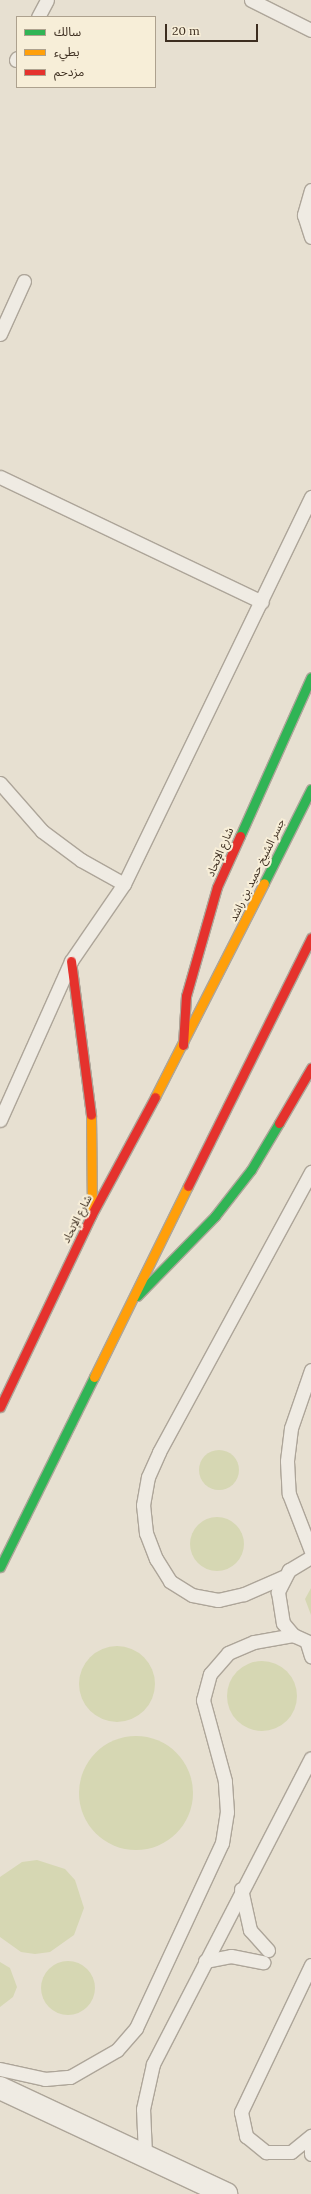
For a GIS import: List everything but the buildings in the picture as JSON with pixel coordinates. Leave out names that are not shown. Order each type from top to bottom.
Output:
[{"type":"main road","name":"شارع الإتحاد","points":[[183,1046],[186,996],[217,887],[311,677]]},
{"type":"main road","name":"جسر الشيخ حميد بن راشد","points":[[225,962],[311,789]]},
{"type":"main road","points":[[0,1567],[137,1296],[311,938]]},
{"type":"main road","points":[[71,961],[92,1122],[91,1216]]},
{"type":"main road","name":"شارع الإتحاد","points":[[0,1407],[4,1394],[91,1216],[183,1046],[225,962]]},
{"type":"main road","points":[[137,1296],[215,1216],[251,1170],[311,1068]]},
{"type":"street","points":[[0,2088],[145,2154],[226,2194]]},
{"type":"lane","points":[[39,16],[47,0]]},
{"type":"lane","points":[[251,0],[311,30]]},
{"type":"lane","points":[[311,190],[304,215],[311,237]]},
{"type":"lane","points":[[0,334],[24,281]]},
{"type":"lane","points":[[0,477],[262,602]]},
{"type":"lane","points":[[0,1120],[71,961],[124,884],[203,715],[262,602],[311,497]]},
{"type":"lane","points":[[0,783],[42,831],[81,860],[124,884]]},
{"type":"lane","points":[[311,1172],[159,1452],[148,1477],[143,1505],[146,1533],[156,1559],[170,1581],[192,1595],[218,1600],[244,1594],[283,1577],[296,1564],[311,1557]]},
{"type":"lane","points":[[311,1370],[291,1428],[287,1461],[289,1494],[311,1552]]},
{"type":"lane","points":[[283,1577],[278,1592],[278,1608],[283,1623],[293,1635],[309,1643],[311,1656]]},
{"type":"lane","points":[[0,2068],[45,2079],[70,2077],[117,2050],[136,2028],[222,1843],[227,1812],[225,1782],[203,1700],[210,1674],[228,1653],[254,1642],[293,1635]]},
{"type":"lane","points":[[145,2154],[143,2109],[153,2064],[241,1889],[310,1757]]},
{"type":"lane","points":[[205,1962],[231,1956],[265,1956],[250,1930],[241,1889]]},
{"type":"lane","points":[[311,1965],[241,2112],[246,2136],[266,2152],[291,2152],[311,2137]]},
{"type":"lane","points":[[311,2137],[311,2154]]},
{"type":"green space","points":[[223,1450],[230,1453],[236,1459],[239,1470],[238,1478],[230,1487],[223,1490],[215,1490],[208,1487],[200,1478],[199,1466],[202,1459],[211,1451]]},
{"type":"green space","points":[[212,1517],[222,1517],[232,1521],[240,1529],[244,1539],[244,1549],[240,1559],[232,1567],[222,1571],[212,1571],[202,1567],[194,1559],[190,1549],[190,1539],[194,1529],[202,1521]]},
{"type":"green space","points":[[311,1588],[311,1615],[305,1599]]},
{"type":"green space","points":[[117,1646],[132,1649],[144,1657],[152,1669],[155,1684],[152,1699],[144,1711],[132,1719],[117,1722],[102,1719],[90,1711],[82,1699],[79,1684],[82,1669],[90,1657],[102,1649]]},
{"type":"green space","points":[[255,1661],[269,1661],[282,1667],[291,1676],[295,1682],[297,1696],[295,1710],[287,1721],[276,1729],[269,1731],[255,1731],[248,1729],[237,1721],[229,1710],[227,1703],[227,1689],[229,1682],[237,1671],[248,1663]]},
{"type":"green space","points":[[136,1736],[158,1740],[177,1752],[189,1771],[193,1793],[189,1815],[177,1834],[158,1846],[136,1850],[114,1846],[95,1834],[83,1815],[79,1793],[83,1771],[95,1752],[114,1740]]},
{"type":"green space","points":[[37,1860],[65,1869],[75,1880],[84,1908],[74,1935],[50,1952],[35,1954],[21,1952],[0,1937],[0,1877],[22,1862]]},
{"type":"green space","points":[[63,1961],[73,1961],[83,1965],[91,1973],[95,1983],[95,1993],[91,2003],[83,2011],[73,2015],[63,2015],[53,2011],[45,2003],[41,1993],[41,1983],[45,1973],[53,1965]]},
{"type":"green space","points":[[0,1962],[10,1968],[17,1987],[13,1997],[0,2007]]},
{"type":"traffic: fast","points":[[240,836],[311,677]]},
{"type":"traffic: fast","points":[[264,883],[311,789]]},
{"type":"traffic: fast","points":[[137,1296],[215,1216],[251,1170],[279,1123]]},
{"type":"traffic: fast","points":[[0,1567],[94,1377]]},
{"type":"traffic: slow","points":[[155,1097],[264,883]]},
{"type":"traffic: slow","points":[[91,1115],[92,1209]]},
{"type":"traffic: slow","points":[[94,1377],[188,1186]]},
{"type":"traffic: jam","points":[[183,1045],[186,996],[217,887],[240,836]]},
{"type":"traffic: jam","points":[[188,1186],[311,938]]},
{"type":"traffic: jam","points":[[71,961],[91,1115]]},
{"type":"traffic: jam","points":[[279,1123],[311,1068]]},
{"type":"traffic: jam","points":[[0,1407],[91,1216],[155,1097]]}]
